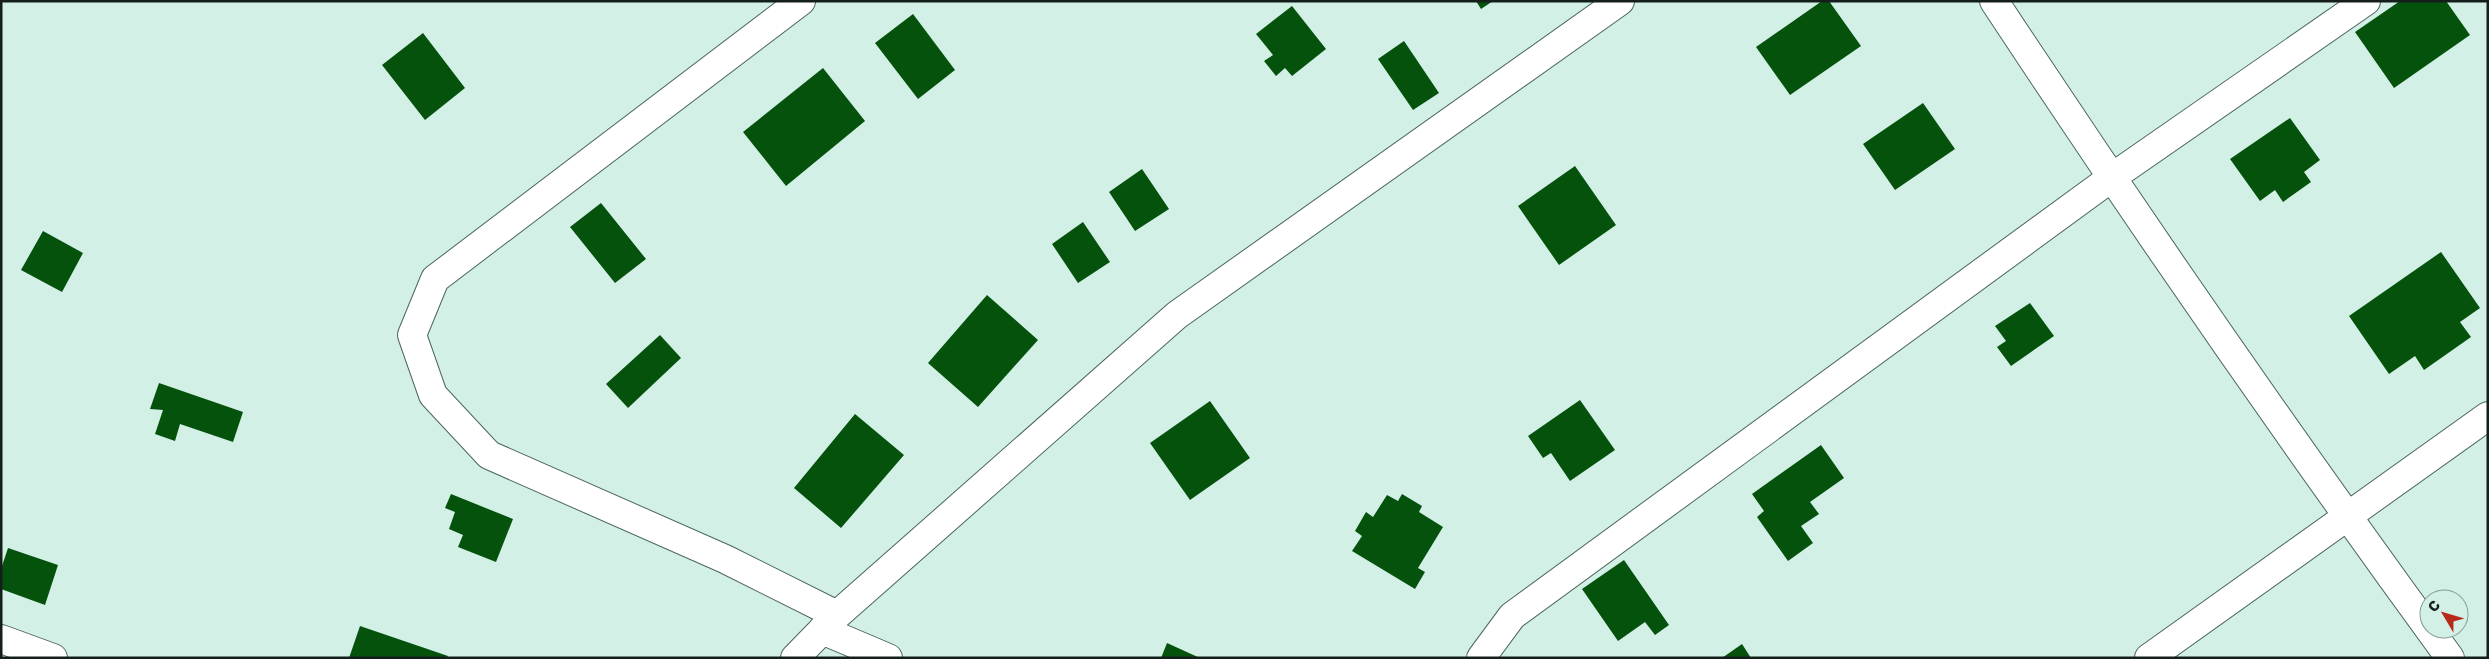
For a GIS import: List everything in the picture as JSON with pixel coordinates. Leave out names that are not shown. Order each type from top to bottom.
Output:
[{"type":"street","points":[[801,1],[435,279],[412,335],[433,395],[489,455],[725,559],[888,658]]},
{"type":"street","points":[[795,658],[829,623],[1177,315],[1620,1]]},
{"type":"street","points":[[1994,1],[2111,178],[2347,517],[2450,658]]},
{"type":"street","points":[[1481,658],[1512,616],[2111,178],[2366,1]]},
{"type":"street","points":[[2149,658],[2488,416]]},
{"type":"street","points":[[1,639],[53,658]]},
{"type":"building","points":[[1476,1],[1493,1],[1481,9]]},
{"type":"building","points":[[1822,1],[1829,1],[1861,46],[1790,95],[1756,47]]},
{"type":"building","points":[[2400,1],[2446,1],[2470,35],[2394,88],[2355,32]]},
{"type":"building","points":[[1292,6],[1326,49],[1292,76],[1285,68],[1276,76],[1264,61],[1273,55],[1256,34]]},
{"type":"building","points":[[913,14],[955,70],[918,99],[875,43]]},
{"type":"building","points":[[423,33],[465,88],[425,120],[382,65]]},
{"type":"building","points":[[1404,41],[1439,93],[1413,110],[1378,59]]},
{"type":"building","points":[[823,68],[865,121],[786,186],[743,132]]},
{"type":"building","points":[[1923,103],[1955,149],[1895,190],[1863,144]]},
{"type":"building","points":[[2290,118],[2320,160],[2304,172],[2311,182],[2283,202],[2275,190],[2260,201],[2230,159]]},
{"type":"building","points":[[1575,166],[1616,225],[1559,265],[1518,206]]},
{"type":"building","points":[[1142,169],[1169,209],[1135,231],[1109,192]]},
{"type":"building","points":[[601,203],[646,259],[615,283],[570,227]]},
{"type":"building","points":[[1083,222],[1110,262],[1078,283],[1052,244]]},
{"type":"building","points":[[43,231],[83,253],[62,292],[21,270]]},
{"type":"building","points":[[2441,252],[2480,308],[2460,322],[2471,337],[2424,370],[2415,356],[2389,374],[2349,316]]},
{"type":"building","points":[[987,295],[1038,340],[978,407],[928,363]]},
{"type":"building","points":[[2030,303],[2054,336],[2011,366],[1997,347],[2006,341],[1995,326]]},
{"type":"building","points":[[660,335],[681,358],[628,408],[606,384]]},
{"type":"building","points":[[159,383],[243,412],[233,442],[180,424],[175,441],[155,434],[163,410],[150,409]]},
{"type":"building","points":[[1580,400],[1615,450],[1570,481],[1551,453],[1543,458],[1528,436]]},
{"type":"building","points":[[1210,401],[1250,458],[1190,500],[1150,443]]},
{"type":"building","points":[[855,414],[904,455],[841,528],[794,488]]},
{"type":"building","points":[[1821,445],[1844,478],[1810,502],[1819,514],[1801,526],[1813,543],[1788,561],[1757,517],[1764,511],[1752,494]]},
{"type":"building","points":[[451,494],[513,519],[496,562],[458,547],[463,535],[449,529],[455,512],[445,508]]},
{"type":"building","points":[[1402,494],[1422,506],[1419,512],[1443,527],[1418,568],[1425,572],[1415,589],[1352,551],[1362,536],[1355,531],[1366,512],[1373,517],[1387,495],[1398,501]]},
{"type":"building","points":[[8,548],[58,565],[45,605],[1,589],[1,569]]},
{"type":"building","points":[[1624,560],[1669,625],[1655,635],[1645,622],[1618,641],[1582,589]]},
{"type":"building","points":[[360,626],[448,656],[447,658],[349,658]]},
{"type":"building","points":[[1167,643],[1200,658],[1161,658]]},
{"type":"building","points":[[1742,644],[1751,658],[1722,658]]}]
